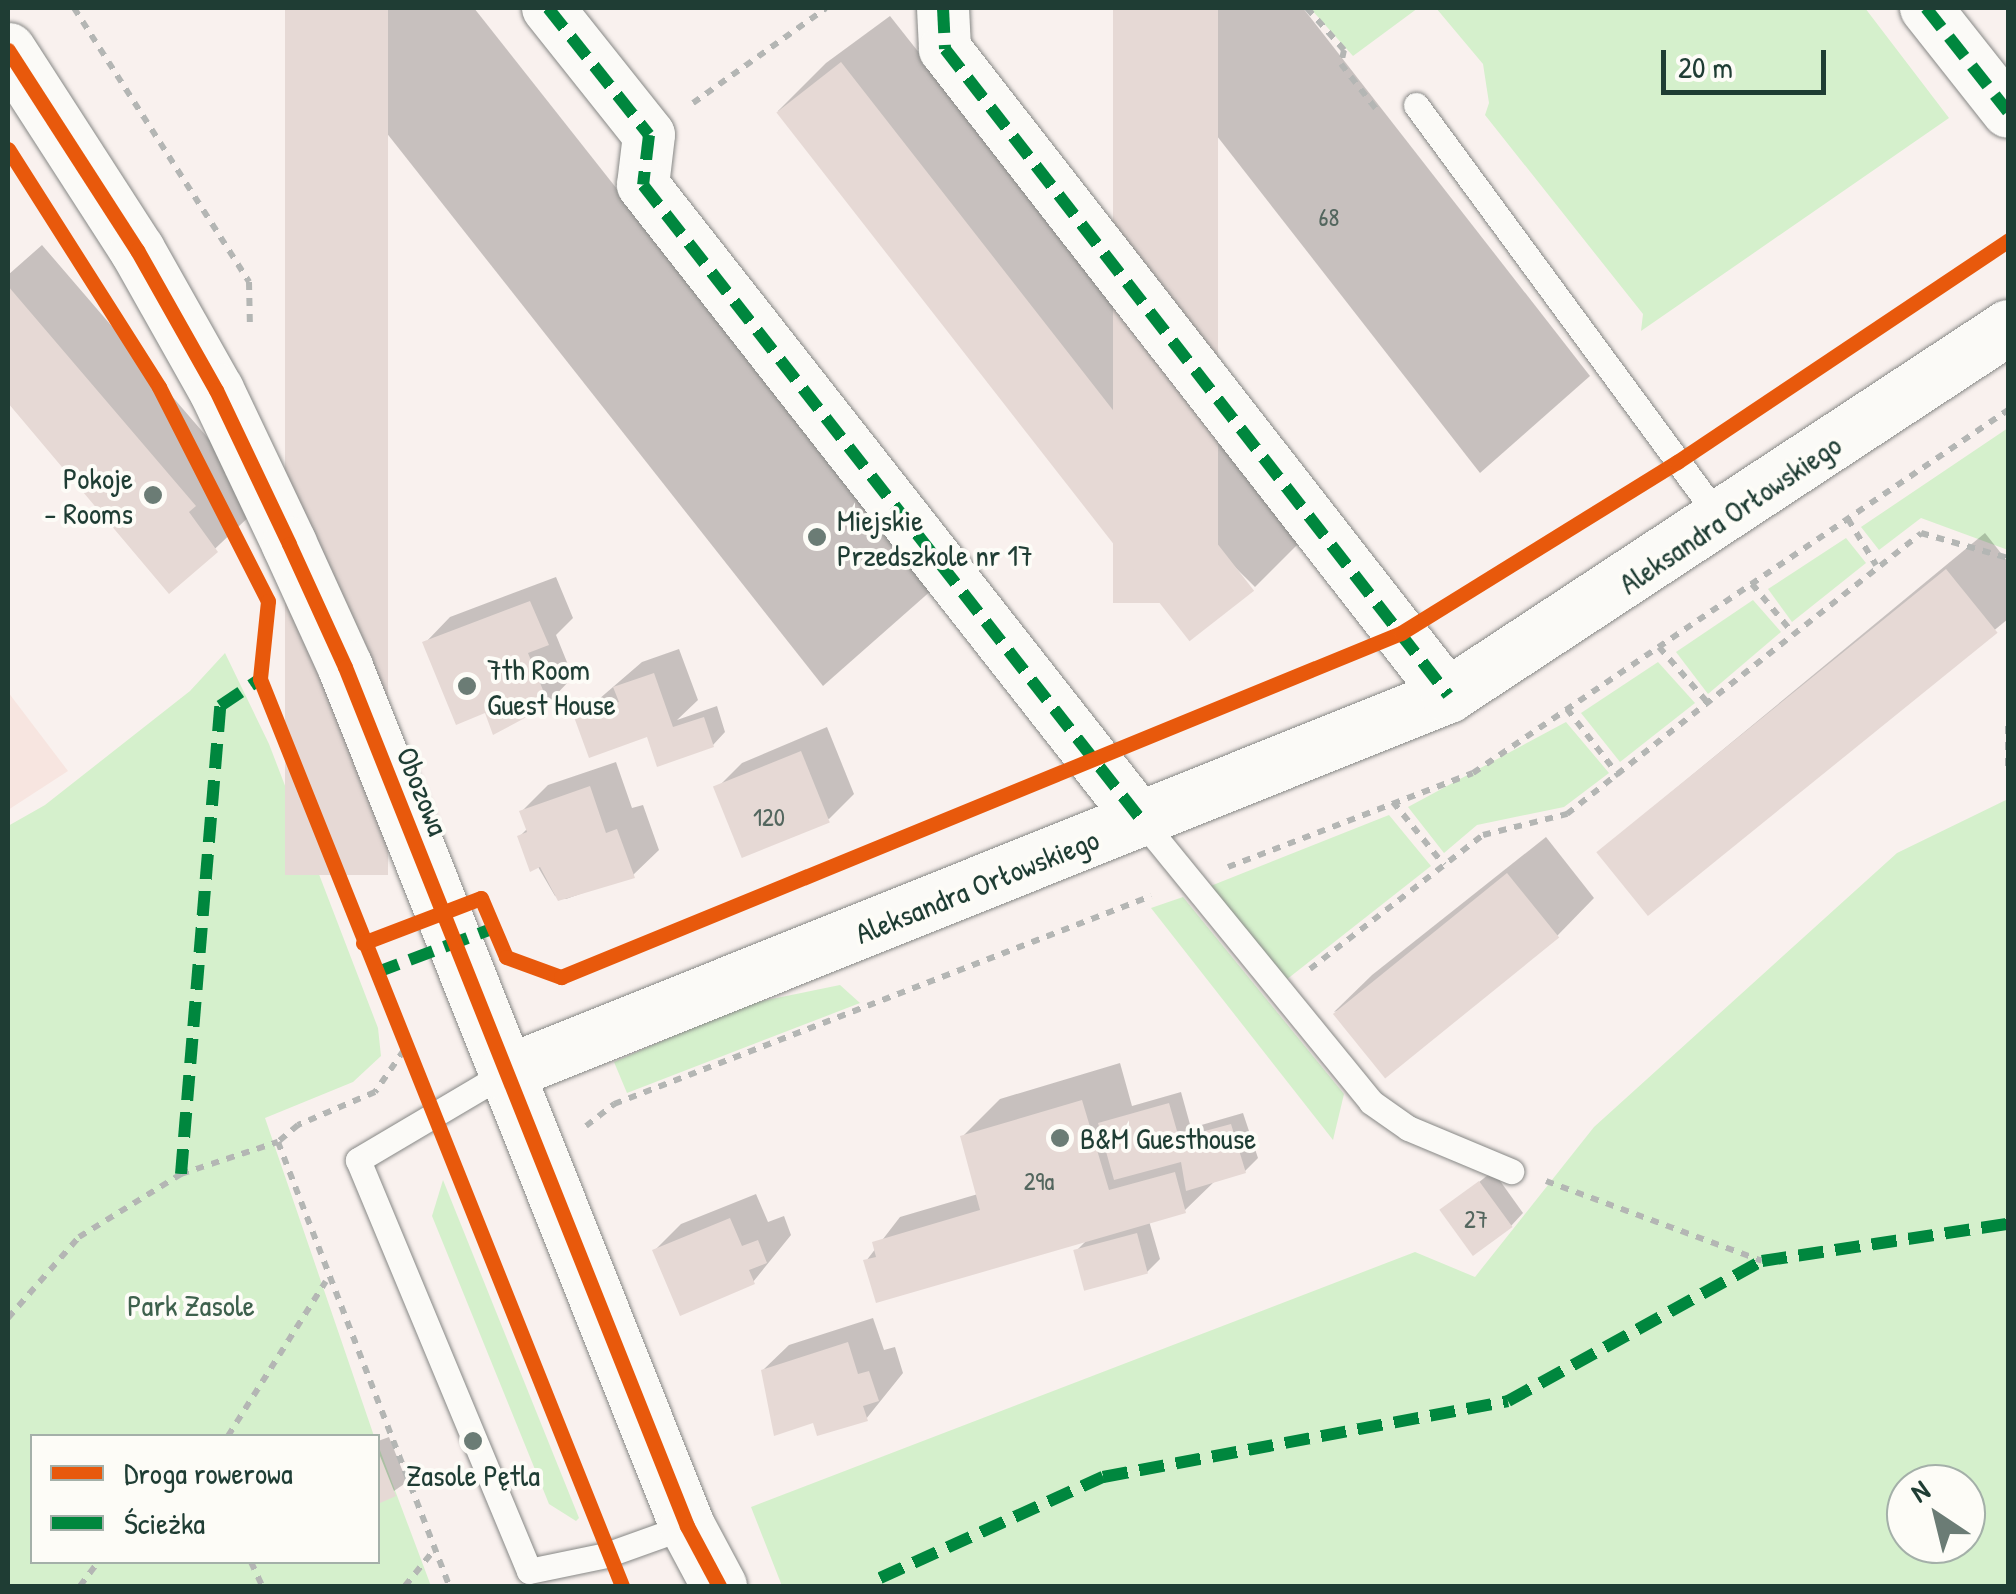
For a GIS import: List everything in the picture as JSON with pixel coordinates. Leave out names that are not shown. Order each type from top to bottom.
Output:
[{"type":"street","points":[[548,8],[649,135],[643,185],[1142,821]]},
{"type":"street","points":[[943,8],[945,49],[1448,695]]},
{"type":"street","points":[[1926,8],[2008,112]]},
{"type":"street","name":"Obozowa","points":[[8,50],[82,157],[216,390],[345,667],[687,1526],[719,1586]]},
{"type":"street","name":"Aleksandra Orłowskiego","points":[[505,1072],[1142,821],[1448,695],[1721,520],[2008,326]]},
{"type":"lane","points":[[1416,106],[1721,520]]},
{"type":"lane","points":[[1142,821],[1372,1102],[1408,1128],[1511,1172]]},
{"type":"lane","points":[[505,1072],[358,1160],[529,1571],[606,1556],[687,1526]]},
{"type":"path","points":[[649,135],[826,8]]},
{"type":"path","points":[[584,1135],[588,1120],[614,1104],[1472,772],[2008,410]]},
{"type":"path","points":[[1848,519],[1876,565]]},
{"type":"path","points":[[1282,992],[1483,835],[1567,814],[1620,776],[1876,565],[1921,534],[2008,558]]},
{"type":"path","points":[[1752,584],[1792,632]]},
{"type":"path","points":[[1659,647],[1708,703]]},
{"type":"path","points":[[1567,709],[1620,776]]},
{"type":"path","points":[[2008,726],[2008,771]]},
{"type":"path","points":[[1393,802],[1444,865]]},
{"type":"path","points":[[8,1318],[79,1237],[181,1174],[278,1142],[298,1125],[374,1092],[404,1050]]},
{"type":"path","points":[[278,1142],[326,1280],[449,1586]]},
{"type":"path","points":[[1511,1172],[1598,1196],[1762,1261]]},
{"type":"path","points":[[229,1434],[326,1280]]},
{"type":"path","points":[[404,1586],[434,1550]]},
{"type":"path","points":[[80,1586],[96,1564]]},
{"type":"shaded area","points":[[8,692],[68,771],[8,810]]},
{"type":"green space","points":[[1310,8],[1418,8],[1353,56]]},
{"type":"green space","points":[[1436,8],[1865,8],[1949,118],[1641,331],[1643,314],[1485,115],[1489,103],[1483,64]]},
{"type":"green space","points":[[2008,428],[2008,550],[1921,518],[1879,550],[1861,527]]},
{"type":"green space","points":[[1846,538],[1866,563],[1792,622],[1768,589]]},
{"type":"green space","points":[[1753,600],[1781,632],[1708,694],[1676,652]]},
{"type":"green space","name":"Park Zasole","points":[[225,653],[269,744],[378,1028],[381,1056],[353,1082],[265,1118],[373,1434],[30,1434],[30,1564],[380,1564],[380,1450],[431,1586],[8,1586],[8,826],[45,805],[190,691]]},
{"type":"green space","points":[[1658,662],[1695,703],[1620,762],[1581,713]]},
{"type":"green space","points":[[1566,722],[1609,773],[1564,807],[1477,825],[1444,853],[1408,807]]},
{"type":"green space","points":[[2008,799],[2008,1586],[782,1586],[751,1507],[1415,1252],[1475,1277],[1594,1127],[1897,853]]},
{"type":"green space","points":[[1389,815],[1431,866],[1286,980],[1208,887]]},
{"type":"green space","points":[[1183,897],[1344,1094],[1333,1140],[1151,908]]},
{"type":"green space","points":[[840,985],[860,1003],[627,1093],[614,1062],[747,1004]]},
{"type":"green space","points":[[443,1180],[579,1518],[576,1521],[549,1504],[432,1216]]},
{"type":"building","points":[[285,8],[388,8],[388,875],[285,875]]},
{"type":"building","points":[[1113,8],[1218,8],[1218,603],[1113,603]]},
{"type":"building","points":[[841,62],[1254,591],[1189,641],[776,112]]},
{"type":"building","points":[[8,286],[196,506],[189,512],[218,552],[169,594],[8,403]]},
{"type":"building","points":[[1946,569],[1998,633],[1648,916],[1596,852]]},
{"type":"building","points":[[530,601],[549,645],[528,653],[549,705],[493,735],[485,713],[456,725],[422,642]]},
{"type":"building","points":[[654,673],[673,727],[704,717],[714,747],[657,767],[647,737],[589,758],[574,717],[619,702],[613,687]]},
{"type":"building","points":[[801,751],[830,822],[742,858],[713,787]]},
{"type":"building","points":[[590,786],[606,833],[617,829],[635,878],[558,901],[540,867],[530,872],[517,836],[527,832],[519,811]]},
{"type":"building","points":[[1507,873],[1559,938],[1385,1078],[1333,1014]]},
{"type":"building","points":[[1082,1100],[1109,1190],[1175,1172],[1186,1213],[876,1303],[863,1260],[876,1257],[872,1242],[980,1210],[960,1136]]},
{"type":"building","points":[[1169,1103],[1179,1138],[1231,1124],[1246,1173],[1186,1191],[1181,1162],[1114,1180],[1098,1123]]},
{"type":"building","points":[[1479,1181],[1513,1227],[1473,1256],[1439,1210]]},
{"type":"building","points":[[730,1218],[742,1246],[758,1240],[767,1263],[749,1270],[755,1284],[680,1316],[652,1250]]},
{"type":"building","points":[[1137,1233],[1148,1274],[1084,1291],[1073,1250]]},
{"type":"building","points":[[848,1342],[858,1374],[869,1371],[879,1401],[863,1406],[868,1421],[817,1436],[813,1423],[774,1436],[761,1370]]},
{"type":"building","points":[[380,1456],[396,1496],[380,1503]]},
{"type":"marked path","points":[[548,8],[649,135],[643,185],[1142,821]]},
{"type":"marked path","points":[[943,8],[945,49],[1448,695]]},
{"type":"marked path","points":[[1926,8],[2008,112]]},
{"type":"marked path","points":[[181,1174],[220,706],[260,679]]},
{"type":"marked path","points":[[375,973],[494,928]]},
{"type":"marked path","points":[[880,1578],[1103,1477],[1508,1401],[1762,1261],[2008,1224]]},
{"type":"cycle path","points":[[8,50],[137,250],[216,390],[289,544],[345,667],[687,1526],[719,1586]]},
{"type":"cycle path","points":[[8,149],[159,387],[268,601],[260,679],[622,1586]]},
{"type":"cycle path","points":[[363,943],[481,898],[506,957],[561,977],[1401,633],[1677,462],[2008,240]]},
{"type":"place","name":"Pokoje - Rooms","points":[[153,495]]},
{"type":"place","name":"Miejskie Przedszkole nr 17","points":[[817,537]]},
{"type":"place","name":"7th Room Guest House","points":[[467,686]]},
{"type":"place","name":"B&M Guesthouse","points":[[1060,1138]]},
{"type":"place","name":"Zasole Pętla","points":[[473,1441]]}]
